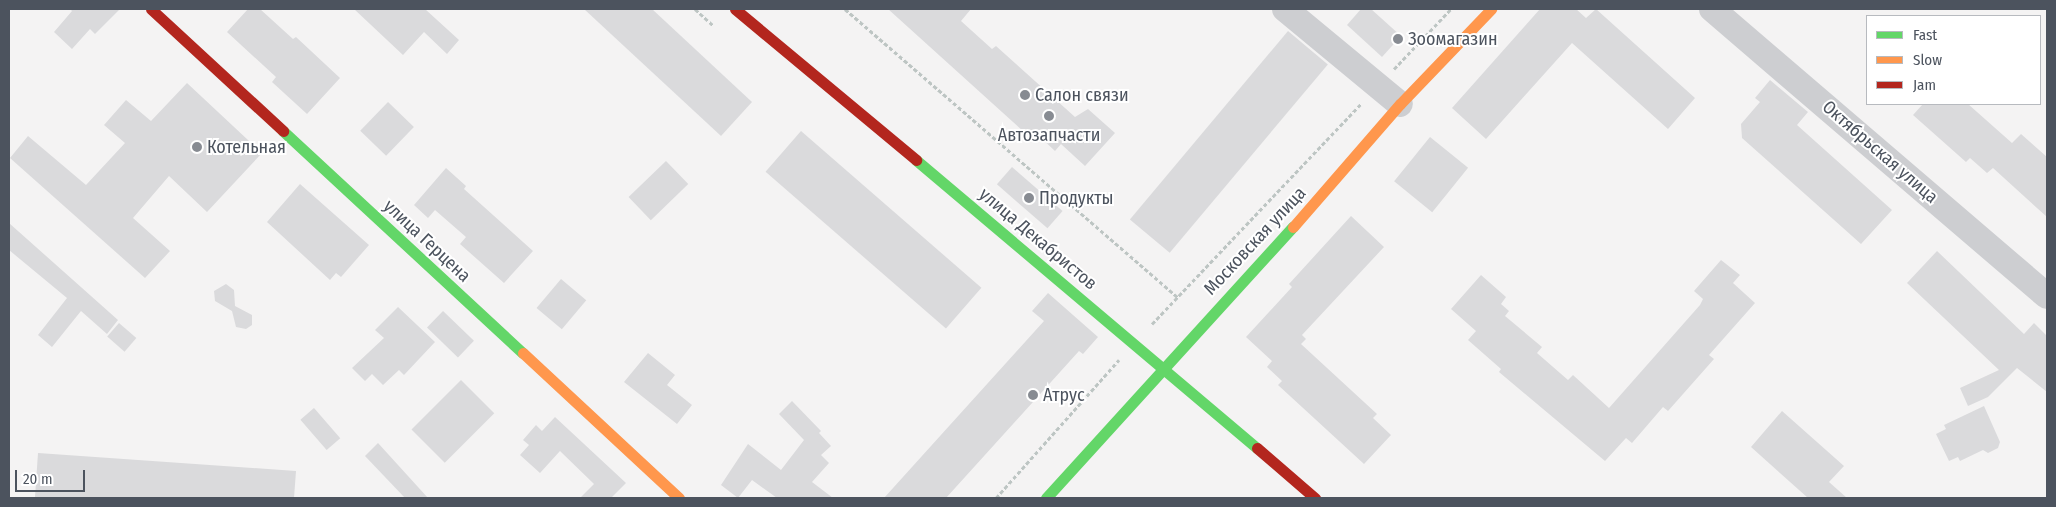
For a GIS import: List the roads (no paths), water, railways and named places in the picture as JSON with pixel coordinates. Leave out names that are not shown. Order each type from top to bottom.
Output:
[{"type":"street","name":"улица Герцена","points":[[151,9],[679,498]]},
{"type":"street","name":"улица Декабристов","points":[[735,9],[1134,342],[1315,498]]},
{"type":"street","points":[[1285,9],[1400,104]]},
{"type":"street","name":"Московская улица","points":[[1046,498],[1163,367],[1347,168],[1400,104],[1491,9]]},
{"type":"street","name":"Октябрьская улица","points":[[1712,9],[2047,296]]},
{"type":"place","name":"Зоомагазин","points":[[1398,39]]},
{"type":"place","name":"Салон связи","points":[[1025,95]]},
{"type":"place","name":"Автозапчасти","points":[[1049,116]]},
{"type":"place","name":"Котельная","points":[[197,147]]},
{"type":"place","name":"Продукты","points":[[1029,198]]},
{"type":"place","name":"Атрус","points":[[1033,395]]}]
